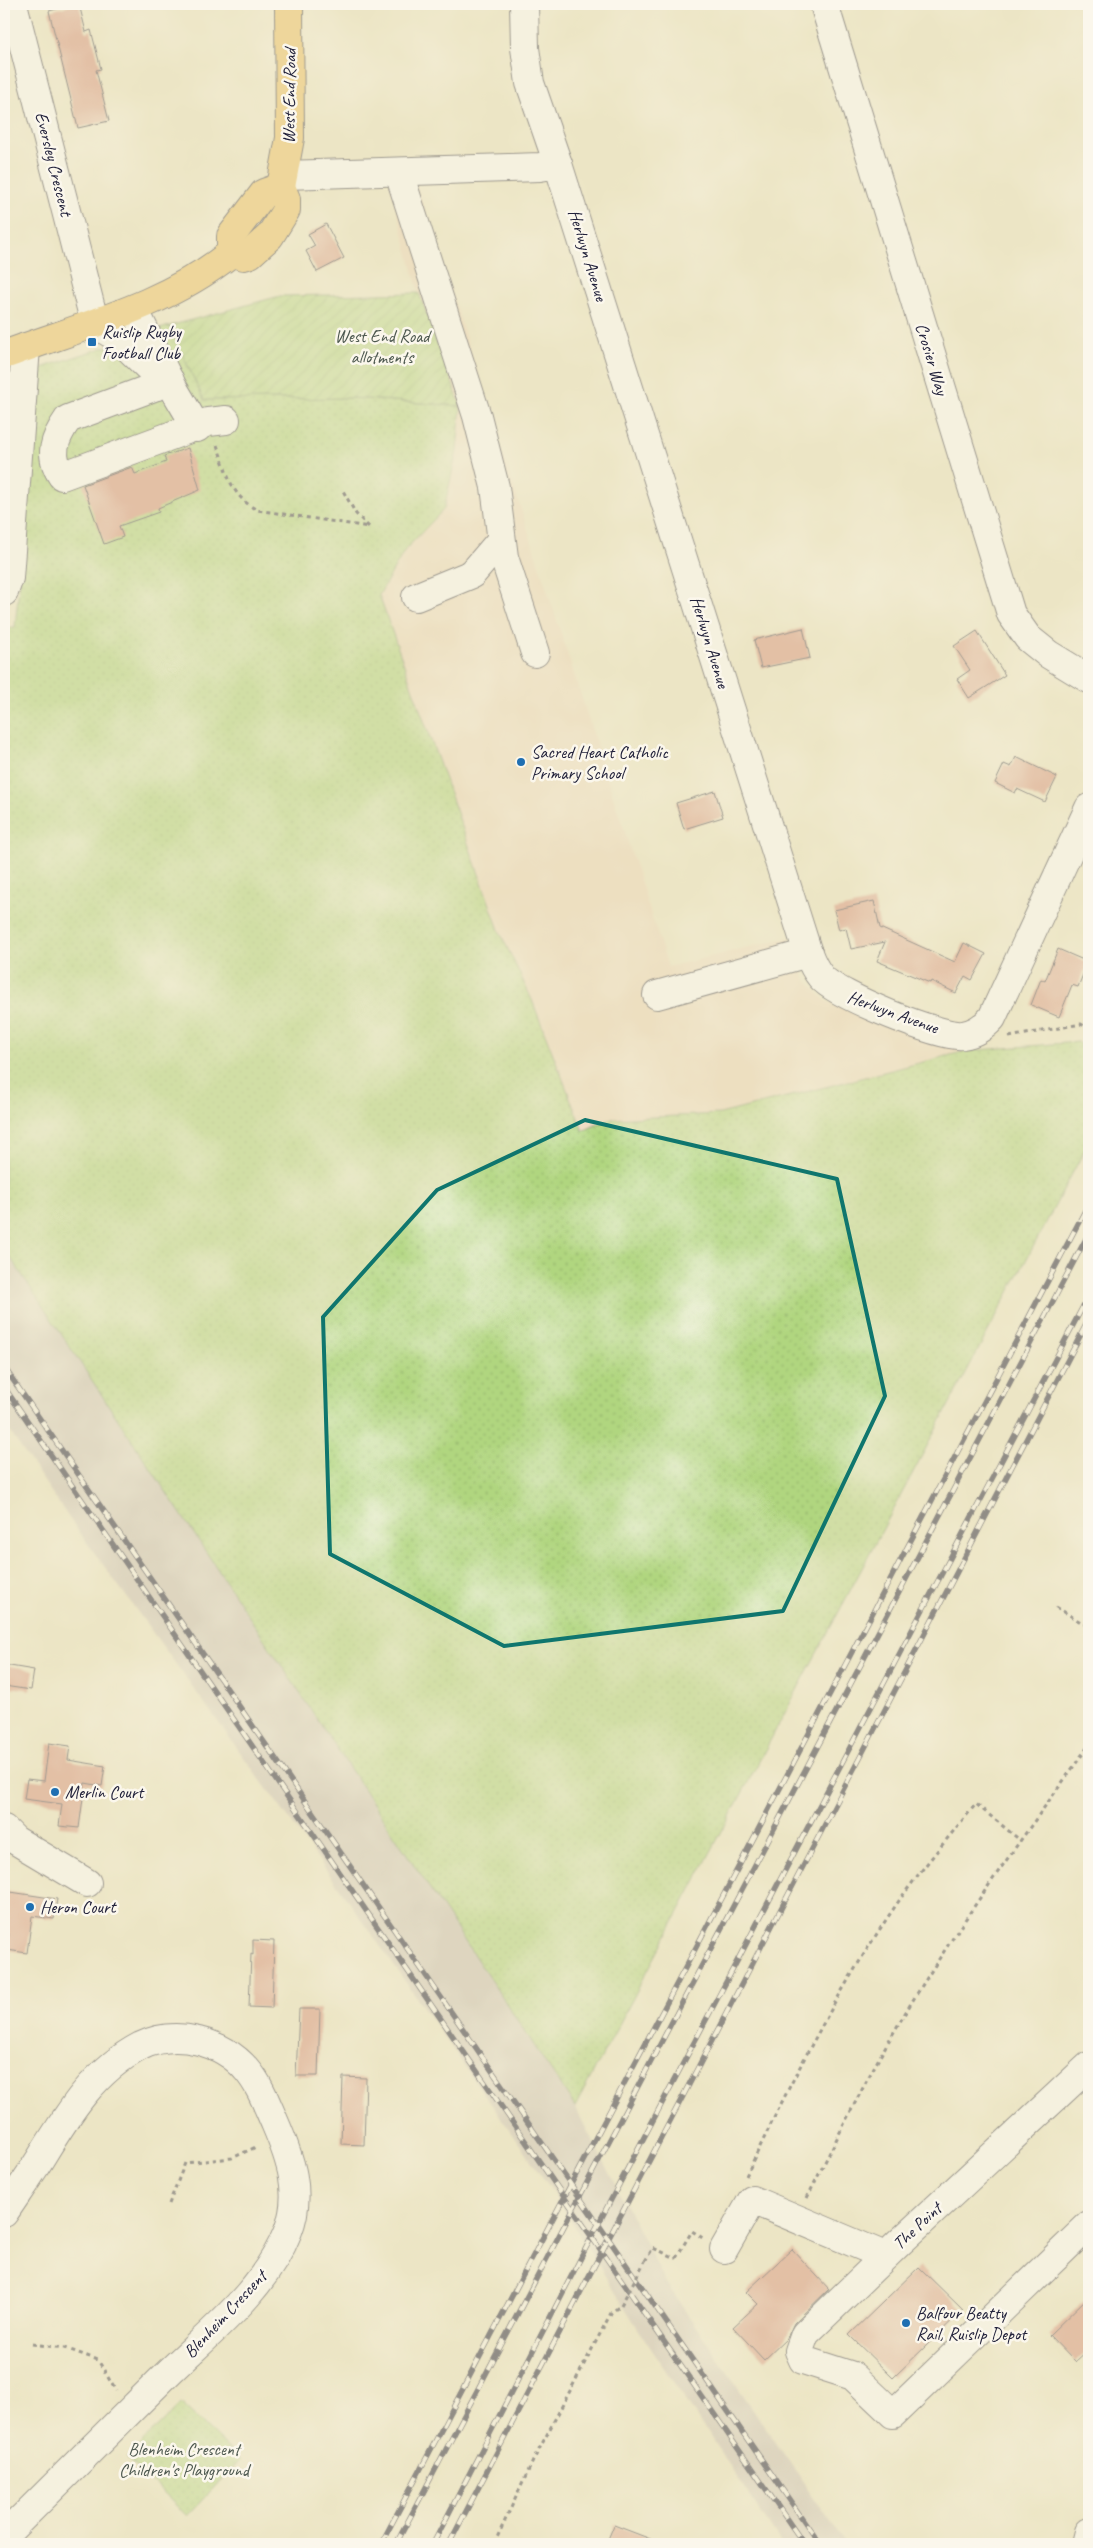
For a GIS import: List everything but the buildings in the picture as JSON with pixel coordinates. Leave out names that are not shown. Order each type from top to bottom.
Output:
[{"type":"main road","name":"West End Road","points":[[283,181],[290,138],[289,4]]},
{"type":"main road","points":[[15,351],[134,309],[208,271],[231,253],[231,236],[264,193],[283,181]]},
{"type":"street","name":"Eversley Crescent","points":[[13,4],[95,324]]},
{"type":"street","name":"Herlwyn Avenue","points":[[524,4],[525,48],[530,83],[558,164],[808,954],[821,978],[841,994],[926,1028],[962,1035],[982,1029]]},
{"type":"street","name":"Crosier Way","points":[[824,4],[1011,614],[1028,638],[1048,654],[1089,679]]},
{"type":"street","points":[[283,181],[399,172],[540,167],[558,164]]},
{"type":"street","points":[[399,172],[477,416],[495,487],[500,540],[535,652]]},
{"type":"street","points":[[134,309],[163,383]]},
{"type":"street","points":[[95,324],[118,338],[163,383],[210,424],[62,476],[54,464],[54,451],[58,433],[68,419],[163,383]]},
{"type":"street","points":[[4,592],[8,578],[15,351]]},
{"type":"street","points":[[416,597],[472,574],[500,540]]},
{"type":"street","points":[[982,1029],[992,1018],[1089,808]]},
{"type":"street","points":[[657,995],[808,954]]},
{"type":"street","points":[[4,1829],[15,1840],[87,1883]]},
{"type":"street","name":"Blenheim Crescent","points":[[4,2213],[56,2131],[91,2085],[124,2056],[143,2045],[157,2041],[184,2039],[202,2041],[235,2057],[258,2085],[291,2164],[295,2196],[290,2228],[275,2260],[253,2288],[4,2536]]},
{"type":"street","name":"The Point","points":[[1089,2066],[885,2256],[805,2334],[799,2351],[803,2360],[853,2376],[893,2414],[1089,2225]]},
{"type":"street","points":[[715,2245],[752,2200],[885,2256]]},
{"type":"street","points":[[1086,2544],[1089,2532]]},
{"type":"path","points":[[210,424],[235,492],[243,502],[257,510],[369,526],[356,514],[342,489]]},
{"type":"path","points":[[982,1029],[997,1039],[1081,1024],[1089,1029]]},
{"type":"path","points":[[1056,1607],[1087,1626],[1089,1621]]},
{"type":"path","points":[[805,2202],[891,2036],[962,1924],[1089,1745]]},
{"type":"path","points":[[742,2185],[816,2036],[857,1965],[893,1910],[940,1848],[976,1804],[1021,1841]]},
{"type":"path","points":[[169,2204],[185,2163],[232,2158],[280,2136]]},
{"type":"path","points":[[494,2544],[533,2461],[611,2313],[621,2305],[653,2248],[676,2258],[692,2231],[715,2245]]},
{"type":"path","points":[[32,2344],[65,2348],[98,2360],[128,2413]]},
{"type":"highlighted area","points":[[585,1120],[837,1179],[885,1396],[783,1611],[504,1646],[330,1554],[323,1317],[437,1190]]},
{"type":"shaded area","name":"Sacred Heart Catholic Primary School","points":[[390,185],[417,185],[668,967],[789,937],[806,980],[826,1001],[966,1051],[720,1114],[609,1119],[583,1131],[532,1000],[499,930],[379,595],[405,550],[444,509],[461,406],[419,293]]},
{"type":"shaded area","points":[[4,1248],[575,2107],[666,2283],[846,2544],[782,2544],[642,2335],[549,2186],[338,1886],[69,1518],[4,1423]]},
{"type":"green space","name":"West End Road allotments","points":[[419,293],[461,406],[352,398],[204,400],[169,326],[280,296]]},
{"type":"green space","points":[[169,326],[204,400],[352,398],[461,406],[457,451],[444,509],[405,550],[379,595],[499,930],[532,1000],[583,1131],[609,1119],[720,1114],[966,1051],[1078,1042],[1089,1060],[1089,1142],[575,2107],[4,1248],[4,630],[15,627],[41,368]]},
{"type":"green space","name":"Blenheim Crescent Children's Playground","points":[[181,2403],[240,2460],[187,2516],[127,2458]]},
{"type":"railway","points":[[381,2544],[1089,1203]]},
{"type":"railway","points":[[396,2544],[1089,1233]]},
{"type":"railway","points":[[433,2544],[604,2213],[1089,1295]]},
{"type":"railway","points":[[449,2544],[1089,1319]]},
{"type":"railway","points":[[4,1367],[820,2544]]},
{"type":"railway","points":[[4,1387],[804,2544]]},
{"type":"place","name":"Ruislip Rugby Football Club","points":[[92,342]]},
{"type":"place","name":"Sacred Heart Catholic Primary School","points":[[521,762]]},
{"type":"place","name":"Merlin Court","points":[[55,1792]]},
{"type":"place","name":"Heron Court","points":[[30,1907]]},
{"type":"place","name":"Balfour Beatty Rail, Ruislip Depot","points":[[906,2323]]}]
